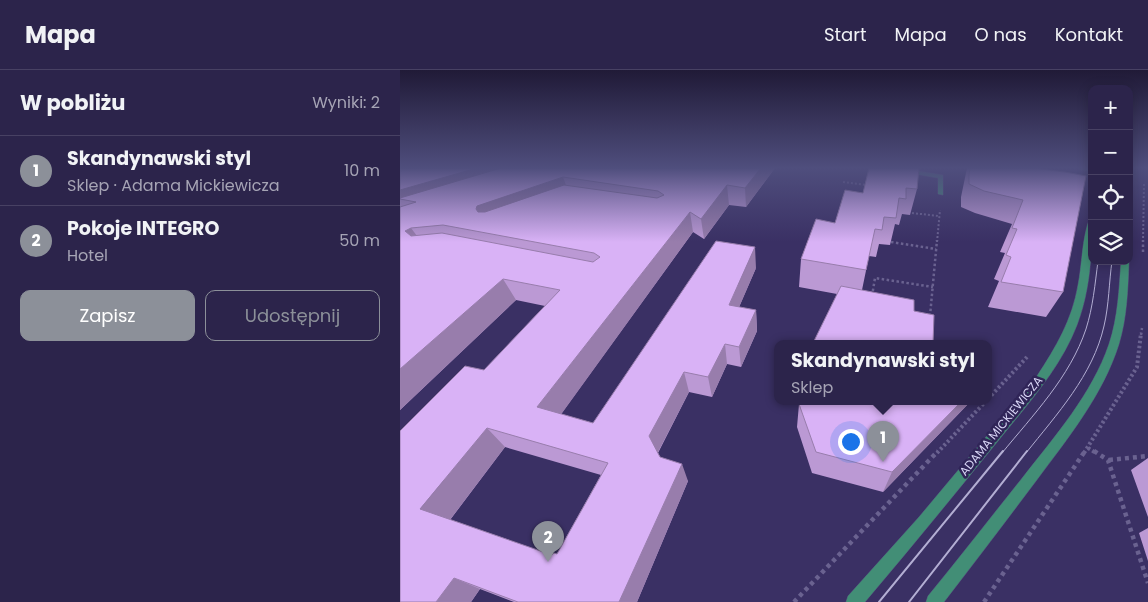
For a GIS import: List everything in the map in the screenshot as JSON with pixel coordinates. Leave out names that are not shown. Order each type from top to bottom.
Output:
[{"type":"street","name":"ADAMA MICKIEWICZA","points":[[854,602],[924,522],[1041,379],[1054,360],[1072,325],[1078,305],[1088,246]]},
{"type":"street","points":[[934,602],[1043,461],[1090,396],[1114,344],[1123,296],[1125,265]]},
{"type":"path","points":[[930,318],[941,194]]},
{"type":"path","points":[[912,213],[939,216]]},
{"type":"path","points":[[891,242],[936,249]]},
{"type":"path","points":[[872,297],[875,278],[933,287]]},
{"type":"path","points":[[992,395],[1028,356]]},
{"type":"path","points":[[984,602],[1088,448],[1137,367]]},
{"type":"path","points":[[794,602],[982,405]]},
{"type":"path","points":[[1088,448],[1108,460],[1148,456]]},
{"type":"path","points":[[1108,460],[1148,584]]},
{"type":"building","points":[[417,193],[516,193],[477,206],[478,212],[485,212],[541,193],[620,193],[657,198],[664,195],[661,193],[721,193],[701,219],[690,212],[537,407],[593,423],[716,241],[755,247],[729,305],[756,310],[739,347],[725,344],[708,377],[684,372],[649,436],[660,457],[682,464],[619,602],[518,602],[454,578],[436,602],[400,602],[400,431],[465,366],[484,370],[560,290],[503,279],[400,369],[400,207],[416,202],[400,199]],"holes":[[[443,225],[594,253],[600,257],[593,262],[442,233],[411,236],[405,231],[411,228]],[[487,428],[608,463],[557,554],[554,553],[552,555],[420,509]]]},
{"type":"building","points":[[844,193],[906,193],[906,199],[899,198],[896,218],[884,217],[882,230],[875,229],[866,270],[801,259],[816,219],[835,223]]},
{"type":"building","points":[[992,193],[1083,193],[1063,292],[1001,282],[1011,257],[1006,255],[1017,229],[1012,228],[1023,200]]},
{"type":"building","points":[[841,286],[914,300],[914,311],[934,315],[933,340],[814,340]]},
{"type":"building","points":[[799,405],[958,405],[892,472],[816,452]]},
{"type":"tram line","points":[[1002,453],[1050,395],[1079,347],[1086,329],[1094,295],[1098,265]]},
{"type":"tram line","points":[[1026,453],[1061,409],[1092,361],[1106,318],[1112,265]]},
{"type":"tram line","points":[[879,602],[1003,451]]},
{"type":"tram line","points":[[909,602],[1027,451]]},
{"type":"place","name":"Skandynawski styl","points":[[883,462]]},
{"type":"place","name":"Pokoje INTEGRO","points":[[548,562]]}]
